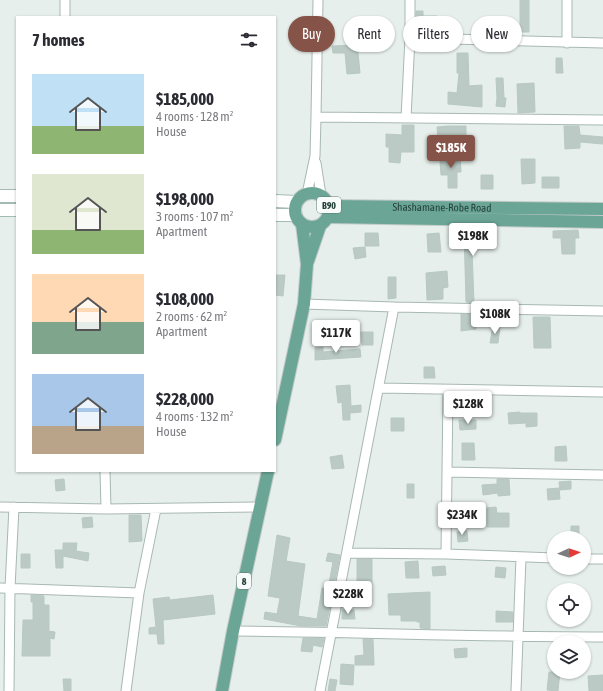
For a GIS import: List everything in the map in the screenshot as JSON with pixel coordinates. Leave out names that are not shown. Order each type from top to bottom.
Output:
[{"type":"main road","name":"B90","points":[[297,202],[301,197],[307,194],[316,193],[321,195],[325,198],[326,216]]},
{"type":"main road","points":[[0,196],[16,196]]},
{"type":"main road","points":[[276,201],[297,202],[295,211],[299,220],[307,264],[304,304],[278,411],[276,430]]},
{"type":"main road","name":"Shashamane-Robe Road","points":[[299,220],[309,227],[326,216],[603,209]]},
{"type":"main road","points":[[0,210],[16,210]]},
{"type":"main road","points":[[276,215],[299,220]]},
{"type":"main road","points":[[307,264],[326,216]]},
{"type":"main road","name":"Shashamane-Robe Road","points":[[326,216],[603,222]]},
{"type":"main road","name":"8","points":[[222,691],[259,506],[268,472]]},
{"type":"street","points":[[65,0],[65,16]]},
{"type":"street","points":[[307,194],[314,156],[318,0]]},
{"type":"street","points":[[410,0],[410,16]]},
{"type":"street","points":[[567,0],[567,42]]},
{"type":"street","points":[[463,39],[603,43]]},
{"type":"street","points":[[406,118],[409,52]]},
{"type":"street","points":[[316,117],[603,120]]},
{"type":"street","points":[[314,156],[321,195]]},
{"type":"street","points":[[304,304],[603,311]]},
{"type":"street","points":[[320,691],[394,307]]},
{"type":"street","points":[[379,388],[603,392]]},
{"type":"street","points":[[446,554],[448,390]]},
{"type":"street","points":[[105,472],[106,509]]},
{"type":"street","points":[[447,472],[603,475]]},
{"type":"street","points":[[0,506],[156,509],[259,506]]},
{"type":"street","points":[[9,691],[10,588],[14,507]]},
{"type":"street","points":[[126,691],[139,593],[156,509]]},
{"type":"street","points":[[347,553],[446,554],[547,558]]},
{"type":"street","points":[[516,691],[521,557]]},
{"type":"street","points":[[591,559],[603,559]]},
{"type":"street","points":[[0,588],[139,593]]},
{"type":"street","points":[[233,631],[519,637],[603,637]]},
{"type":"building","points":[[520,0],[529,0],[529,32],[522,32],[522,16],[520,16]]},
{"type":"building","points":[[416,11],[423,11],[423,16],[416,16]]},
{"type":"building","points":[[335,46],[343,46],[343,52],[358,52],[360,73],[347,74],[345,53],[333,53],[335,52]]},
{"type":"building","points":[[457,53],[468,53],[469,86],[482,85],[482,107],[448,104],[448,92],[457,93],[459,73],[457,73]]},
{"type":"building","points":[[556,58],[562,58],[563,73],[556,73]]},
{"type":"building","points":[[496,78],[503,78],[504,98],[506,98],[505,107],[496,106]]},
{"type":"building","points":[[534,83],[535,112],[518,113],[517,84]]},
{"type":"building","points":[[402,125],[414,125],[414,152],[401,152],[400,163],[389,162],[389,147],[386,147],[386,134],[402,135]]},
{"type":"building","points":[[466,126],[466,139],[438,141],[437,127]]},
{"type":"building","points":[[564,126],[579,126],[580,135],[603,137],[603,144],[580,142],[580,148],[565,149]]},
{"type":"building","points":[[460,153],[461,172],[457,172],[457,188],[448,188],[448,175],[441,175],[440,161],[445,160],[445,154]]},
{"type":"building","points":[[521,159],[535,159],[535,183],[522,184]]},
{"type":"building","points":[[481,175],[493,175],[493,189],[481,189]]},
{"type":"building","points":[[542,177],[559,177],[559,188],[542,188]]},
{"type":"building","points":[[578,230],[579,238],[575,238],[575,254],[562,254],[561,238],[553,238],[553,231]]},
{"type":"building","points":[[464,231],[489,231],[490,248],[472,249],[474,303],[466,302]]},
{"type":"building","points":[[365,233],[378,233],[379,246],[365,246]]},
{"type":"building","points":[[439,233],[441,252],[428,252],[427,234]]},
{"type":"building","points":[[365,247],[366,257],[355,259],[353,248]]},
{"type":"building","points":[[447,271],[448,287],[443,288],[443,299],[427,300],[426,273]]},
{"type":"building","points":[[276,275],[285,275],[283,296],[276,295]]},
{"type":"building","points":[[388,277],[396,277],[396,298],[388,299]]},
{"type":"building","points":[[461,314],[475,315],[476,329],[461,331]]},
{"type":"building","points":[[533,317],[550,317],[551,348],[534,348]]},
{"type":"building","points":[[493,326],[500,326],[498,343],[490,343]]},
{"type":"building","points":[[361,332],[373,332],[373,345],[362,345]]},
{"type":"building","points":[[323,347],[323,352],[360,349],[361,357],[315,360],[315,348]]},
{"type":"building","points":[[424,367],[434,367],[435,378],[424,378]]},
{"type":"building","points":[[350,385],[351,406],[361,405],[361,412],[350,413],[350,420],[343,420],[342,402],[338,403],[336,386]]},
{"type":"building","points":[[508,413],[537,413],[537,426],[526,427],[526,423],[509,424]]},
{"type":"building","points":[[391,418],[404,418],[404,431],[391,431]]},
{"type":"building","points":[[459,420],[476,420],[476,429],[460,430]]},
{"type":"building","points":[[462,443],[474,443],[475,460],[462,460]]},
{"type":"building","points":[[566,446],[567,461],[555,461],[555,447]]},
{"type":"building","points":[[342,455],[344,468],[332,469],[330,457]]},
{"type":"building","points":[[64,479],[65,490],[56,491],[55,480]]},
{"type":"building","points":[[497,479],[509,479],[510,495],[498,496],[498,493],[483,495],[482,485],[497,484]]},
{"type":"building","points":[[571,481],[571,489],[560,490],[559,482]]},
{"type":"building","points":[[407,484],[414,484],[414,498],[407,498]]},
{"type":"building","points":[[559,488],[560,499],[548,500],[547,489]]},
{"type":"building","points":[[496,507],[497,513],[509,513],[509,527],[487,527],[487,508]]},
{"type":"building","points":[[129,515],[141,515],[142,541],[129,542]]},
{"type":"building","points":[[92,517],[93,527],[83,528],[82,518]]},
{"type":"building","points":[[571,526],[579,526],[579,531],[571,531]]},
{"type":"building","points":[[467,531],[468,541],[458,542],[457,532]]},
{"type":"building","points":[[277,535],[290,538],[286,561],[305,564],[298,616],[317,619],[322,588],[328,589],[333,562],[326,561],[328,553],[340,555],[326,626],[301,626],[264,619],[265,612],[277,614],[280,598],[268,596]]},
{"type":"building","points":[[63,543],[77,543],[76,551],[89,553],[88,561],[63,556],[63,568],[56,568],[55,550],[63,550]]},
{"type":"building","points":[[21,554],[30,554],[30,568],[21,568]]},
{"type":"building","points":[[357,559],[372,559],[372,585],[357,585]]},
{"type":"building","points":[[418,561],[419,578],[406,578],[405,562]]},
{"type":"building","points":[[445,566],[446,575],[433,576],[432,567]]},
{"type":"building","points":[[496,567],[506,568],[505,578],[495,577]]},
{"type":"building","points":[[349,585],[364,585],[364,592],[349,592]]},
{"type":"building","points":[[430,592],[430,629],[420,628],[420,622],[417,621],[401,621],[401,615],[389,615],[388,594]]},
{"type":"building","points":[[31,595],[44,596],[44,605],[49,605],[49,631],[55,632],[54,639],[50,638],[50,656],[22,656],[23,620],[33,620],[33,602],[31,602]]},
{"type":"building","points":[[213,595],[215,614],[163,620],[164,644],[158,644],[157,634],[149,634],[149,628],[156,627],[153,599],[169,597],[170,600]]},
{"type":"building","points":[[342,610],[354,610],[355,619],[342,619]]},
{"type":"building","points":[[496,611],[513,612],[513,622],[496,622]]},
{"type":"building","points":[[303,638],[324,638],[322,647],[313,645],[312,652],[301,651]]},
{"type":"building","points":[[363,639],[373,639],[374,665],[355,665],[355,656],[364,655]]},
{"type":"building","points":[[467,648],[467,657],[455,658],[454,649]]},
{"type":"building","points":[[341,664],[354,665],[353,685],[340,684]]},
{"type":"building","points":[[603,675],[603,691],[589,691],[588,679],[591,679],[591,676]]},
{"type":"building","points":[[63,679],[71,679],[71,691],[64,691]]},
{"type":"building","points":[[330,679],[337,680],[335,691],[328,691]]},
{"type":"building","points":[[548,679],[559,679],[558,691],[547,690]]}]
